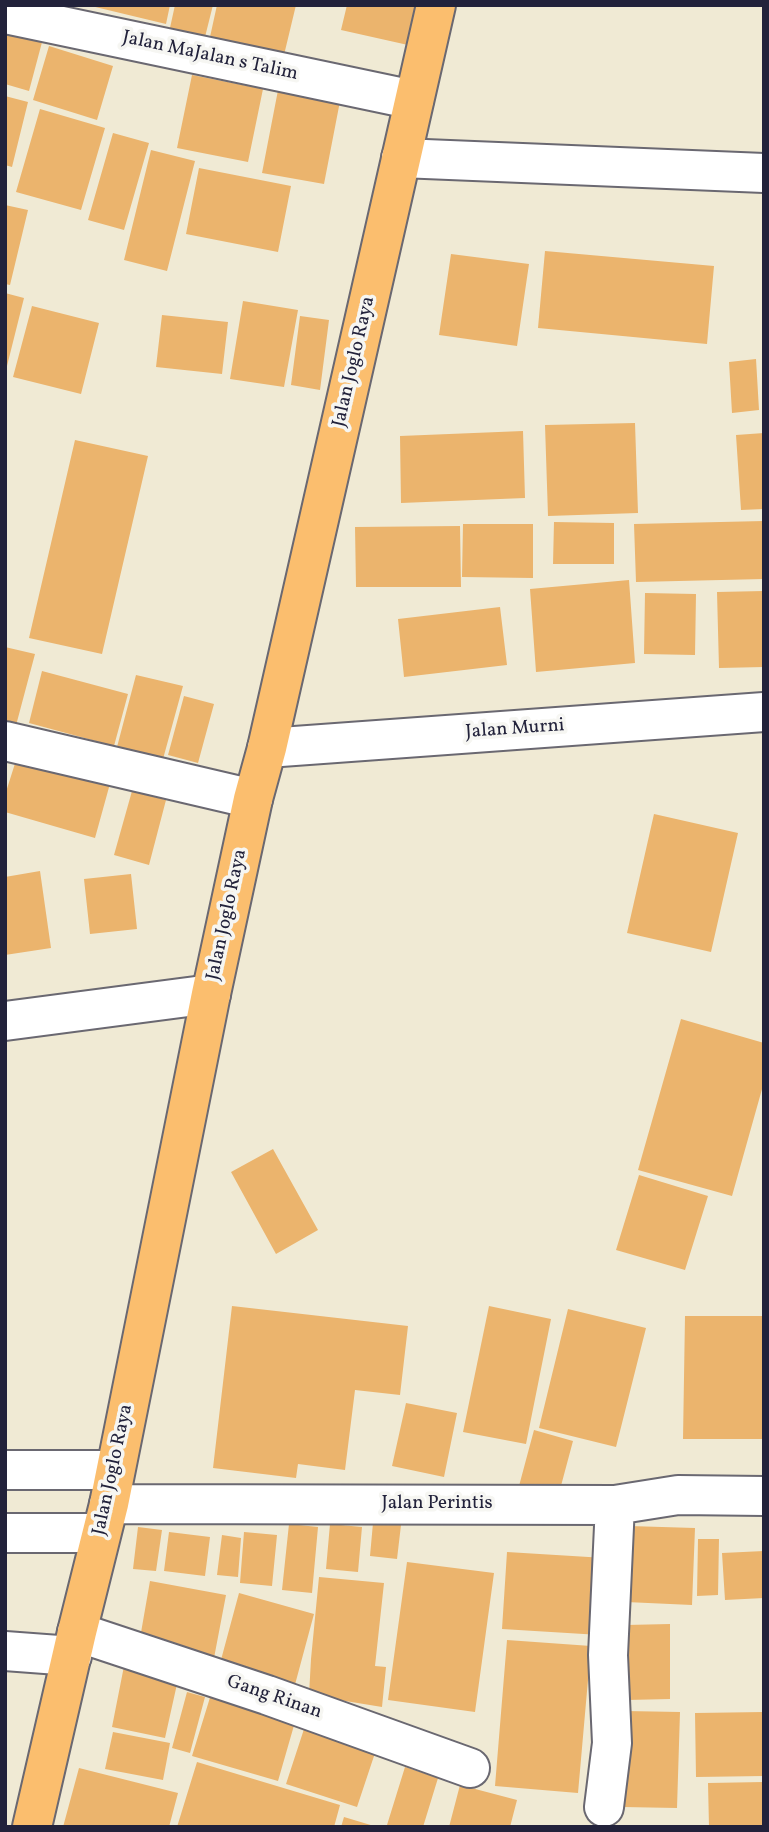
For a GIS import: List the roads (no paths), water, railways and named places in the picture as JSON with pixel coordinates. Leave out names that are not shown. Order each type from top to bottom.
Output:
[{"type":"main road","name":"Jalan Joglo Raya","points":[[32,1827],[108,1503],[253,799],[267,748],[436,5]]},
{"type":"street","name":"Jalan MaJalan s Talim","points":[[5,14],[414,100]]},
{"type":"street","points":[[401,158],[764,173]]},
{"type":"street","name":"Jalan Murni","points":[[267,748],[764,712]]},
{"type":"street","points":[[5,741],[253,799]]},
{"type":"street","points":[[5,1021],[211,994]]},
{"type":"street","points":[[5,1470],[108,1503]]},
{"type":"street","name":"Jalan Perintis","points":[[108,1503],[615,1505],[678,1496],[764,1496]]},
{"type":"street","points":[[5,1533],[108,1503]]},
{"type":"street","points":[[604,1807],[611,1743],[608,1655],[615,1505]]},
{"type":"street","name":"Gang Rinan","points":[[5,1651],[75,1644],[267,1695],[470,1768]]}]
